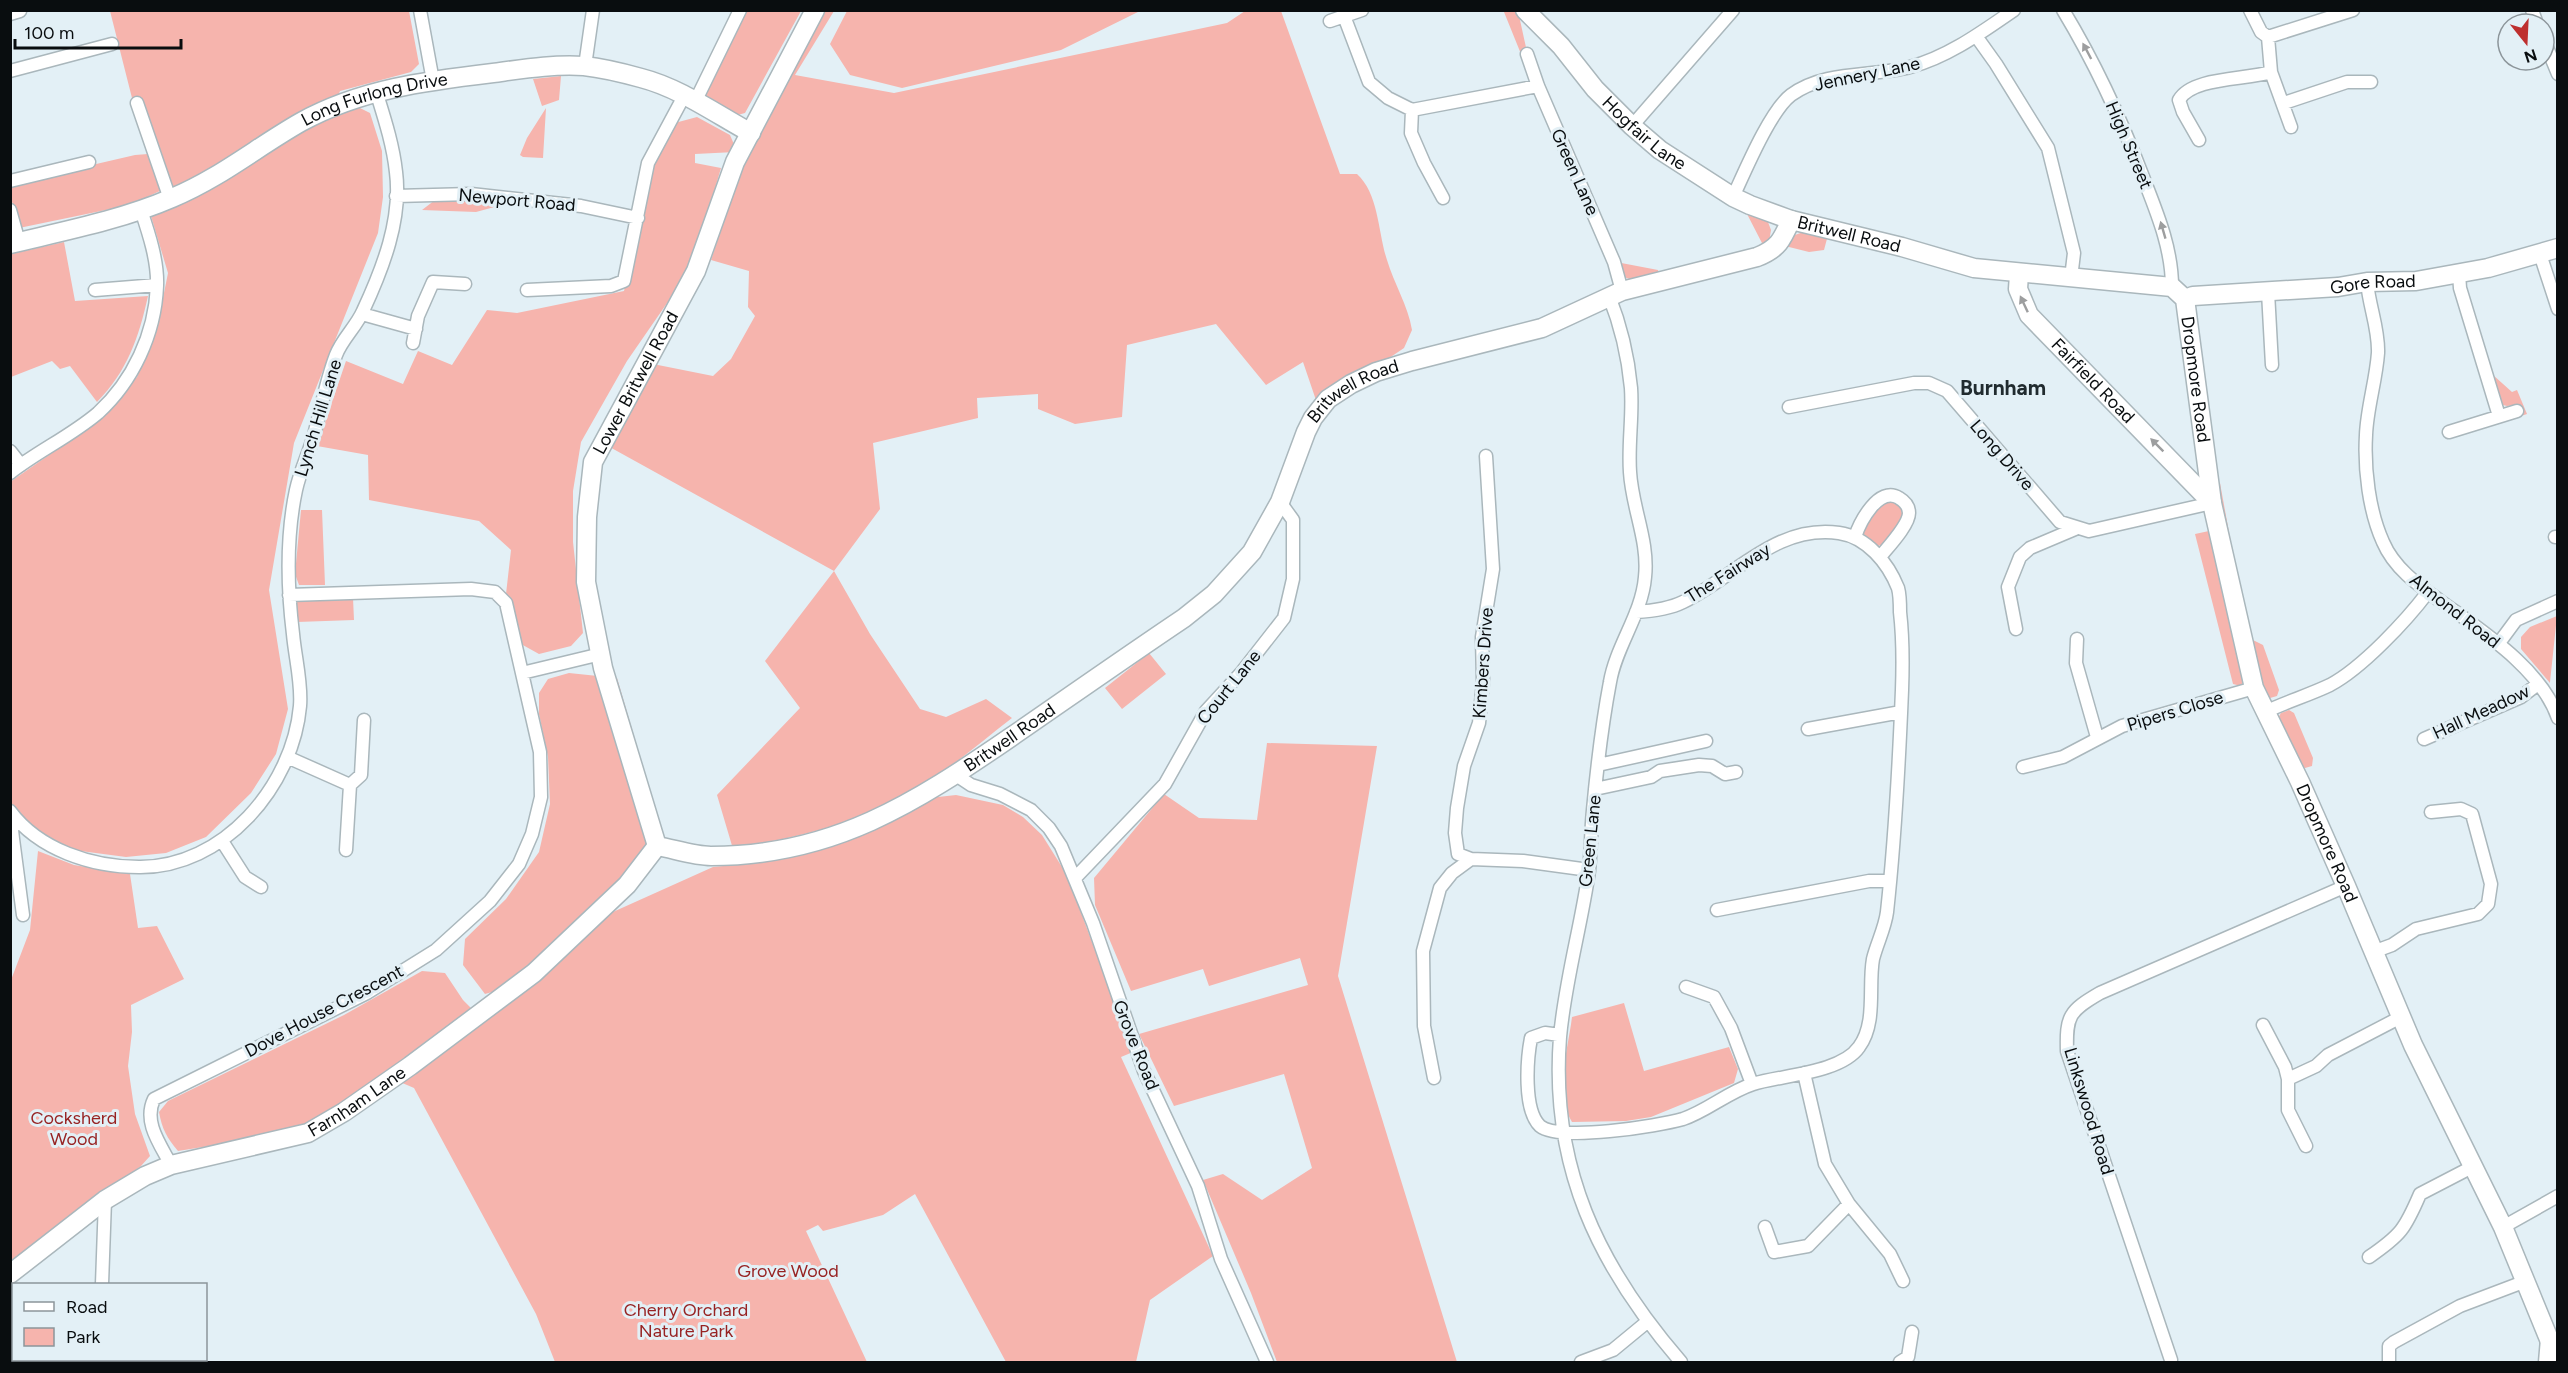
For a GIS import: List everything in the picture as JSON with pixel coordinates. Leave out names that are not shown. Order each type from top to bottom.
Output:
[{"type":"street","points":[[420,10],[433,81]]},
{"type":"street","points":[[585,66],[593,10]]},
{"type":"street","points":[[527,290],[611,286],[624,281],[648,163],[689,99],[740,10]]},
{"type":"street","name":"Lower Britwell Road","points":[[657,846],[600,654],[586,582],[587,517],[593,462],[696,270],[735,162],[815,10]]},
{"type":"street","points":[[1330,21],[1362,10]]},
{"type":"street","name":"Hogfair Lane","points":[[1525,10],[1632,126],[1660,150],[1733,197],[1791,220]]},
{"type":"street","points":[[1632,126],[1733,10]]},
{"type":"street","name":"Jennery Lane","points":[[1733,197],[1777,112],[1791,95],[1813,83],[1845,75],[1888,72],[1912,67],[1933,59],[1976,36],[2014,10]]},
{"type":"street","name":"High Street","points":[[2062,10],[2087,50],[2130,142],[2162,227],[2178,293]]},
{"type":"street","points":[[2250,10],[2261,32],[2268,37],[2271,72],[2284,103],[2290,127]]},
{"type":"street","points":[[2268,37],[2353,10]]},
{"type":"street","points":[[10,14],[20,11]]},
{"type":"street","points":[[1344,16],[1369,82],[1388,98],[1412,110],[1538,86]]},
{"type":"street","points":[[1976,36],[2048,148],[2074,254],[2071,278]]},
{"type":"street","points":[[10,71],[112,44]]},
{"type":"street","name":"Green Lane","points":[[1527,54],[1538,86],[1614,262],[1615,293],[1631,390],[1629,474],[1646,556],[1645,580],[1636,612],[1620,647],[1610,679],[1595,789],[1589,870],[1566,988],[1560,1035],[1558,1080],[1565,1133],[1579,1199],[1607,1262],[1647,1322],[1681,1362]]},
{"type":"street","name":"Long Furlong Drive","points":[[15,242],[141,210],[170,199],[225,172],[300,123],[341,103],[376,91],[433,81],[554,65],[585,66],[644,78],[689,99],[751,133]]},
{"type":"street","points":[[2199,140],[2183,112],[2179,100],[2183,93],[2208,82],[2257,77],[2271,72]]},
{"type":"street","points":[[2284,103],[2347,82],[2371,82]]},
{"type":"street","name":"Lynch Hill Lane","points":[[13,815],[21,826],[49,846],[85,858],[132,867],[155,867],[196,856],[222,841],[241,824],[270,789],[287,757],[296,735],[300,703],[289,595],[288,548],[297,488],[337,354],[362,314],[394,228],[396,173],[390,138],[376,91]]},
{"type":"street","points":[[137,103],[170,199]]},
{"type":"street","points":[[1412,110],[1411,132],[1424,163],[1443,198]]},
{"type":"street","points":[[10,181],[89,162]]},
{"type":"street","name":"Newport Road","points":[[396,196],[471,194],[580,206],[638,218]]},
{"type":"street","points":[[10,210],[15,242]]},
{"type":"street","points":[[10,451],[16,469],[58,442],[98,412],[124,386],[139,357],[151,325],[157,285],[152,244],[141,210]]},
{"type":"street","name":"Britwell Road","points":[[657,846],[708,856],[757,854],[788,849],[862,826],[897,810],[956,775],[1184,618],[1214,594],[1252,552],[1280,502],[1306,432],[1328,399],[1376,372],[1542,328],[1615,293],[1771,252],[1781,240],[1791,220],[1902,247],[1974,268],[2071,278],[2178,293]]},
{"type":"street","name":"Gore Road","points":[[2178,293],[2193,296],[2338,287],[2367,282],[2416,281],[2459,274],[2558,248]]},
{"type":"street","points":[[2540,254],[2558,309]]},
{"type":"street","name":"Fairfield Road","points":[[2019,274],[2018,289],[2029,315],[2212,503]]},
{"type":"street","points":[[2459,274],[2460,288],[2499,416]]},
{"type":"street","points":[[413,343],[418,316],[433,282],[465,284]]},
{"type":"street","name":"Almond Road","points":[[2367,282],[2378,353],[2366,434],[2366,472],[2383,543],[2398,567],[2428,592],[2499,643],[2538,684],[2557,713]]},
{"type":"street","points":[[95,290],[157,285]]},
{"type":"street","points":[[2268,292],[2275,357]]},
{"type":"street","name":"Dropmore Road","points":[[2178,293],[2212,503],[2254,688],[2346,886],[2401,1017],[2503,1227],[2558,1361]]},
{"type":"street","points":[[362,314],[416,329]]},
{"type":"street","name":"Long Drive","points":[[1789,407],[1914,383],[1929,383],[1947,391],[2060,522],[2075,529]]},
{"type":"street","points":[[2449,432],[2517,411]]},
{"type":"street","name":"Kimbers Drive","points":[[1470,859],[1458,854],[1455,833],[1464,766],[1479,723],[1483,682],[1482,637],[1493,569],[1486,456]]},
{"type":"street","points":[[2189,477],[2197,478],[2208,473]]},
{"type":"street","points":[[1855,537],[1859,525],[1878,500],[1887,495],[1894,495],[1905,502],[1909,513],[1906,522],[1880,557]]},
{"type":"street","name":"Court Lane","points":[[1076,877],[1165,784],[1206,711],[1241,673],[1284,618],[1293,579],[1293,520],[1280,502]]},
{"type":"street","points":[[2016,629],[2008,586],[2020,557],[2030,548],[2075,529],[2089,531],[2212,503]]},
{"type":"street","name":"The Fairway","points":[[1565,1133],[1633,1129],[1684,1118],[1752,1084],[1834,1065],[1859,1048],[1868,1029],[1873,960],[1887,916],[1898,786],[1904,650],[1898,589],[1880,557],[1855,537],[1818,531],[1779,541],[1683,603],[1655,611],[1636,612]]},
{"type":"street","name":"Dove House Crescent","points":[[171,1165],[149,1119],[149,1108],[154,1099],[367,993],[436,950],[490,901],[519,864],[532,834],[541,796],[540,752],[506,603],[495,592],[471,589],[289,595]]},
{"type":"street","points":[[2265,712],[2330,685],[2350,672],[2412,614],[2428,592]]},
{"type":"street","points":[[2499,643],[2517,620],[2558,601]]},
{"type":"street","points":[[2077,639],[2076,663],[2097,737]]},
{"type":"street","points":[[522,673],[600,654]]},
{"type":"street","name":"Hall Meadow","points":[[2424,739],[2521,697],[2538,684]]},
{"type":"street","name":"Pipers Close","points":[[2023,767],[2063,757],[2097,737],[2122,726],[2254,688]]},
{"type":"street","points":[[1808,729],[1901,712]]},
{"type":"street","points":[[346,850],[350,785],[361,775],[363,720]]},
{"type":"street","points":[[1598,765],[1706,741]]},
{"type":"street","points":[[287,757],[350,785]]},
{"type":"street","points":[[1595,789],[1651,777],[1660,771],[1699,765],[1712,766],[1725,774],[1736,772]]},
{"type":"street","name":"Grove Road","points":[[956,775],[971,785],[1000,794],[1031,810],[1049,828],[1062,846],[1076,877],[1144,1071],[1198,1186],[1221,1259],[1267,1362]]},
{"type":"street","points":[[2373,952],[2392,945],[2416,928],[2478,914],[2488,904],[2491,884],[2472,814],[2461,809],[2431,812]]},
{"type":"street","points":[[13,815],[12,830],[23,915]]},
{"type":"street","points":[[222,841],[245,877],[261,887]]},
{"type":"street","name":"Farnham Lane","points":[[10,1274],[105,1200],[138,1180],[171,1165],[308,1133],[344,1112],[410,1066],[534,973],[627,885],[657,846]]},
{"type":"street","points":[[1434,1078],[1424,1026],[1423,951],[1440,888],[1452,873],[1470,859],[1523,861],[1589,870]]},
{"type":"street","points":[[1717,910],[1869,882],[1889,881]]},
{"type":"street","name":"Linkswood Road","points":[[2171,1360],[2067,1051],[2067,1025],[2077,1006],[2100,993],[2346,886]]},
{"type":"street","points":[[1686,987],[1714,997],[1731,1028],[1752,1084]]},
{"type":"street","points":[[2288,1078],[2316,1066],[2328,1055],[2401,1017]]},
{"type":"street","points":[[2263,1025],[2285,1067],[2288,1078],[2288,1110],[2306,1146]]},
{"type":"street","points":[[1560,1035],[1545,1033],[1531,1038],[1528,1052],[1528,1088],[1532,1111],[1539,1125],[1548,1130],[1565,1133]]},
{"type":"street","points":[[1804,1073],[1825,1164],[1849,1204],[1890,1254],[1903,1281]]},
{"type":"street","points":[[2369,1257],[2389,1244],[2406,1227],[2420,1194],[2474,1166]]},
{"type":"street","points":[[2503,1227],[2558,1196]]},
{"type":"street","points":[[102,1283],[105,1200]]},
{"type":"street","points":[[1765,1227],[1774,1252],[1808,1246],[1849,1204]]},
{"type":"street","points":[[2389,1362],[2389,1346],[2394,1342],[2460,1306],[2526,1281]]},
{"type":"street","points":[[1581,1362],[1612,1350],[1647,1322]]},
{"type":"street","points":[[1900,1362],[1908,1357],[1912,1332]]},
{"type":"street","points":[[2545,1362],[2547,1338]]},
{"type":"green space","points":[[847,10],[1140,11],[1061,50],[902,88],[850,75],[830,44]]},
{"type":"green space","points":[[110,11],[409,11],[419,64],[411,72],[340,91],[338,96],[181,186],[169,188],[141,99],[132,98]]},
{"type":"green space","points":[[742,11],[801,11],[745,113],[730,117],[706,103],[704,92]]},
{"type":"green space","points":[[818,11],[834,11],[795,75],[894,93],[1227,23],[1245,11],[1281,11],[1340,174],[1357,174],[1370,192],[1387,260],[1412,330],[1404,348],[1318,406],[1303,362],[1266,385],[1216,324],[1127,345],[1122,417],[1075,424],[1038,409],[1038,394],[977,398],[978,418],[873,443],[880,509],[834,571],[597,440],[643,362],[713,376],[731,359],[755,316],[748,307],[749,271],[711,260],[740,173]]},
{"type":"green space","points":[[1518,11],[1527,52],[1521,54],[1504,12]]},
{"type":"green space","points":[[561,76],[559,100],[542,106],[533,79]]},
{"type":"green space","points":[[358,107],[370,113],[382,151],[383,197],[378,233],[294,443],[269,590],[288,709],[276,754],[251,793],[206,837],[166,853],[126,857],[73,850],[30,828],[11,803],[10,482],[101,419],[137,377],[157,328],[168,273],[151,216],[311,127]]},
{"type":"green space","points":[[546,108],[543,158],[523,157],[520,155],[527,138]]},
{"type":"green space","points":[[697,117],[730,135],[736,149],[735,152],[695,154],[695,163],[721,168],[692,267],[627,361],[581,442],[573,491],[573,542],[583,633],[571,646],[539,654],[521,644],[516,635],[506,594],[511,550],[479,521],[369,500],[368,455],[317,446],[346,361],[403,384],[418,351],[452,365],[487,310],[517,313],[624,291],[652,161],[671,124]]},
{"type":"green space","points":[[148,154],[162,190],[130,205],[19,228],[11,198],[10,184]]},
{"type":"green space","points":[[435,200],[513,202],[476,212],[422,210]]},
{"type":"green space","points":[[1746,212],[1768,222],[1771,230],[1769,242],[1763,245]]},
{"type":"green space","points":[[1809,230],[1828,235],[1824,250],[1809,252],[1785,246],[1792,236]]},
{"type":"green space","points":[[64,242],[75,301],[148,296],[136,340],[124,366],[97,402],[70,366],[60,369],[52,361],[11,377],[11,254]]},
{"type":"green space","points":[[1616,262],[1658,270],[1659,274],[1632,280],[1624,277]]},
{"type":"green space","points":[[2493,375],[2512,392],[2517,390],[2527,414],[2518,417],[2514,405],[2499,404]]},
{"type":"green space","points":[[2220,483],[2243,609],[2251,639],[2263,645],[2279,690],[2277,696],[2270,698],[2264,693],[2247,638],[2218,488]]},
{"type":"green space","points":[[1890,500],[1900,506],[1903,517],[1888,542],[1878,546],[1865,539],[1863,528],[1881,503]]},
{"type":"green space","points":[[301,510],[322,510],[325,585],[299,585],[295,574]]},
{"type":"green space","points":[[2209,531],[2244,679],[2241,686],[2233,684],[2195,534]]},
{"type":"green space","points":[[834,571],[870,634],[920,709],[946,717],[986,699],[1012,718],[927,783],[871,813],[820,830],[733,849],[717,795],[800,708],[765,661]]},
{"type":"green space","points":[[353,598],[354,620],[297,622],[297,601]]},
{"type":"green space","points":[[2557,616],[2550,683],[2521,649],[2521,637],[2530,627]]},
{"type":"green space","points":[[1149,653],[1166,674],[1122,709],[1105,688]]},
{"type":"green space","points":[[569,673],[617,678],[651,794],[653,843],[553,951],[531,970],[508,985],[485,994],[463,965],[465,939],[506,899],[539,852],[550,804],[548,757],[539,714],[539,693],[548,679]]},
{"type":"green space","points":[[2289,710],[2294,713],[2313,758],[2312,766],[2305,768],[2299,765],[2278,718],[2281,713]]},
{"type":"green space","points":[[1267,743],[1377,746],[1338,976],[1457,1362],[1277,1362],[1251,1293],[1203,1180],[1223,1174],[1262,1200],[1312,1168],[1284,1074],[1174,1106],[1139,1034],[1308,985],[1300,958],[1209,986],[1203,969],[1131,991],[1095,905],[1094,878],[1164,794],[1199,818],[1257,820]]},
{"type":"green space","points":[[956,795],[1003,805],[1023,817],[1042,835],[1067,875],[1133,1052],[1121,1057],[1213,1256],[1150,1300],[1136,1362],[1006,1362],[915,1194],[883,1215],[823,1231],[818,1225],[806,1231],[867,1362],[555,1362],[536,1314],[414,1088],[400,1082],[604,916],[713,867],[765,862],[809,852],[897,819],[929,798]]},
{"type":"green space","name":"Cocksherd Wood","points":[[38,851],[74,865],[130,874],[138,928],[157,926],[184,979],[131,1005],[132,1032],[128,1066],[135,1114],[150,1156],[141,1166],[39,1242],[11,1268],[11,980],[30,930]]},
{"type":"green space","points":[[422,971],[445,973],[463,1000],[474,1011],[302,1131],[178,1151],[171,1142],[163,1128],[159,1112],[168,1101],[344,1015]]},
{"type":"green space","points":[[1624,1003],[1644,1071],[1729,1047],[1738,1069],[1734,1083],[1651,1117],[1626,1121],[1572,1122],[1567,1110],[1563,1084],[1572,1017]]},
{"type":"district","name":"Burnham","points":[[2003,388]]},
{"type":"park label","name":"Grove Wood","points":[[788,1271]]},
{"type":"park label","name":"Cherry Orchard Nature Park","points":[[686,1320]]}]
